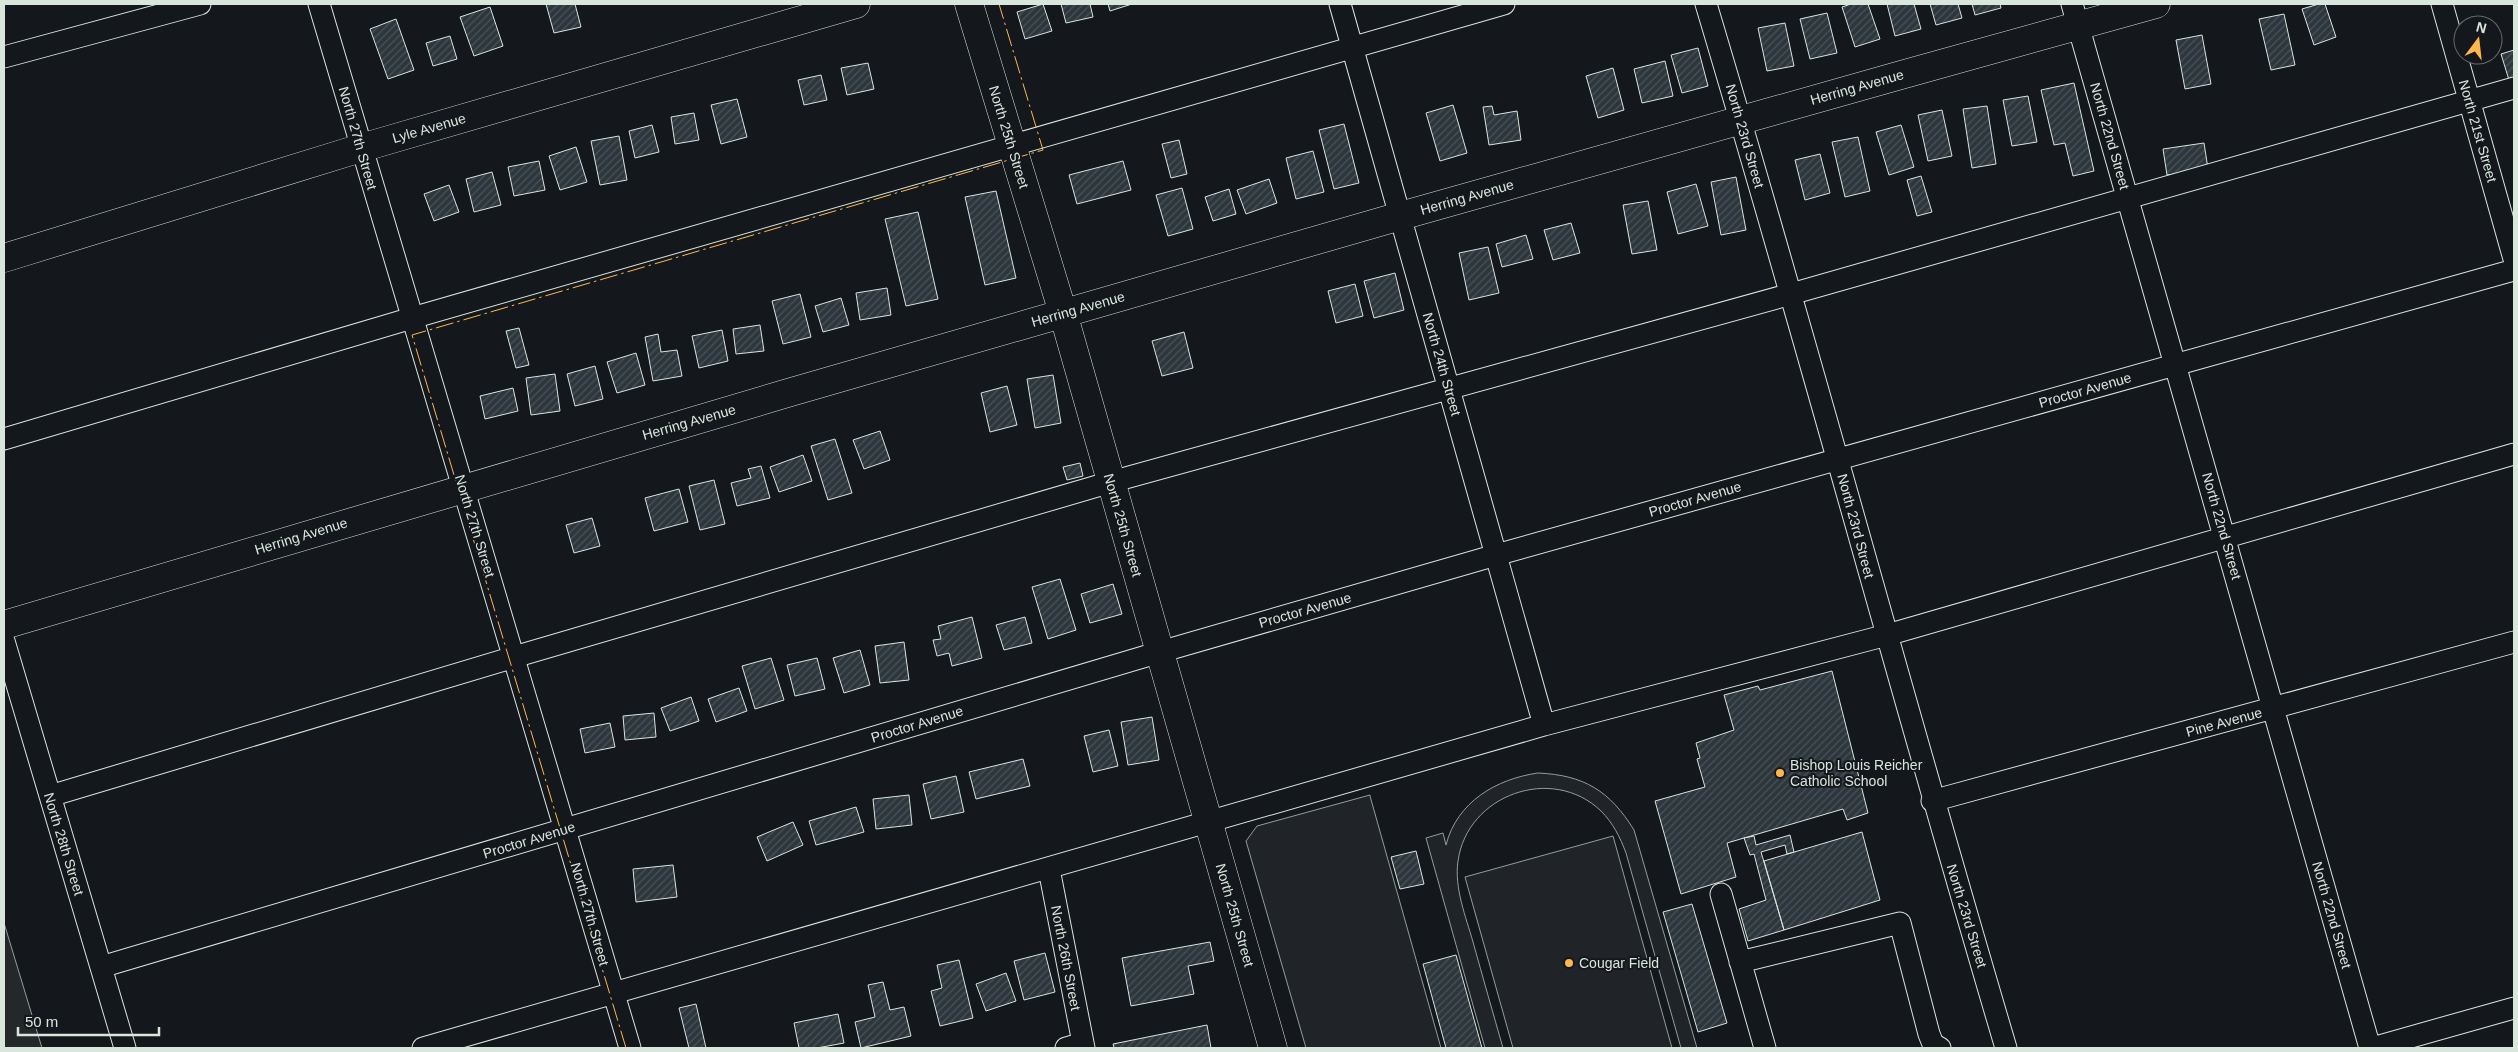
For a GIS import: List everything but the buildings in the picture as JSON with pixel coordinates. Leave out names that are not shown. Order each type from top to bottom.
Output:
[{"type":"main road","name":"Lyle Avenue","points":[[4,258],[361,148],[856,4]]},
{"type":"main road","name":"North 25th Street","points":[[969,4],[1063,313],[1273,1048]]},
{"type":"main road","name":"Herring Avenue","points":[[4,625],[463,488],[1063,313],[1741,120],[2075,15],[2156,4]]},
{"type":"street","points":[[4,57],[200,4]]},
{"type":"street","name":"North 27th Street","points":[[319,4],[630,1048]]},
{"type":"street","name":"North 24th Street","points":[[1340,4],[1544,725]]},
{"type":"street","points":[[4,440],[412,318],[1504,4]]},
{"type":"street","name":"North 23rd Street","points":[[1706,4],[1838,458],[1932,801],[2006,1048]]},
{"type":"street","name":"North 21st Street","points":[[2442,4],[2514,259]]},
{"type":"street","name":"North 22nd Street","points":[[2075,15],[2371,1048]]},
{"type":"street","points":[[50,796],[514,657],[1111,482],[1448,387],[1790,294],[2514,88]]},
{"type":"street","name":"Proctor Avenue","points":[[101,967],[1160,652],[1838,458],[2514,270]]},
{"type":"street","points":[[423,1048],[1544,725],[1887,635],[2514,454]]},
{"type":"street","name":"North 28th Street","points":[[4,641],[124,1048]]},
{"type":"street","name":"Pine Avenue","points":[[1932,801],[2514,642]]},
{"type":"street","name":"North 26th Street","points":[[1048,869],[1078,1047]]},
{"type":"street","points":[[1721,894],[1765,1048]]},
{"type":"street","points":[[1740,962],[1900,922],[1933,1044],[1940,1048]]},
{"type":"street","points":[[2371,1048],[2514,1008]]},
{"type":"shaded area","points":[[1538,773],[1569,777],[1594,788],[1615,805],[1634,830],[1697,1048],[1681,1048],[1626,853],[1613,825],[1601,811],[1581,797],[1559,790],[1537,789],[1514,794],[1494,804],[1477,819],[1465,838],[1458,861],[1457,871],[1461,902],[1503,1048],[1485,1048],[1426,838],[1443,833],[1446,845],[1451,830],[1459,816],[1480,795],[1507,781]]},
{"type":"shaded area","points":[[1370,795],[1441,1048],[1306,1048],[1246,841],[1257,826]]},
{"type":"shaded area","name":"Cougar Field","points":[[1613,836],[1672,1048],[1513,1048],[1465,877]]},
{"type":"shaded area","points":[[4,923],[42,1048],[4,1048]]},
{"type":"power","points":[[626,1048],[412,335],[1043,150],[999,4]]},
{"type":"place","name":"Bishop Louis Reicher Catholic School","points":[[1780,773]]},
{"type":"place","name":"Cougar Field","points":[[1569,963]]}]
